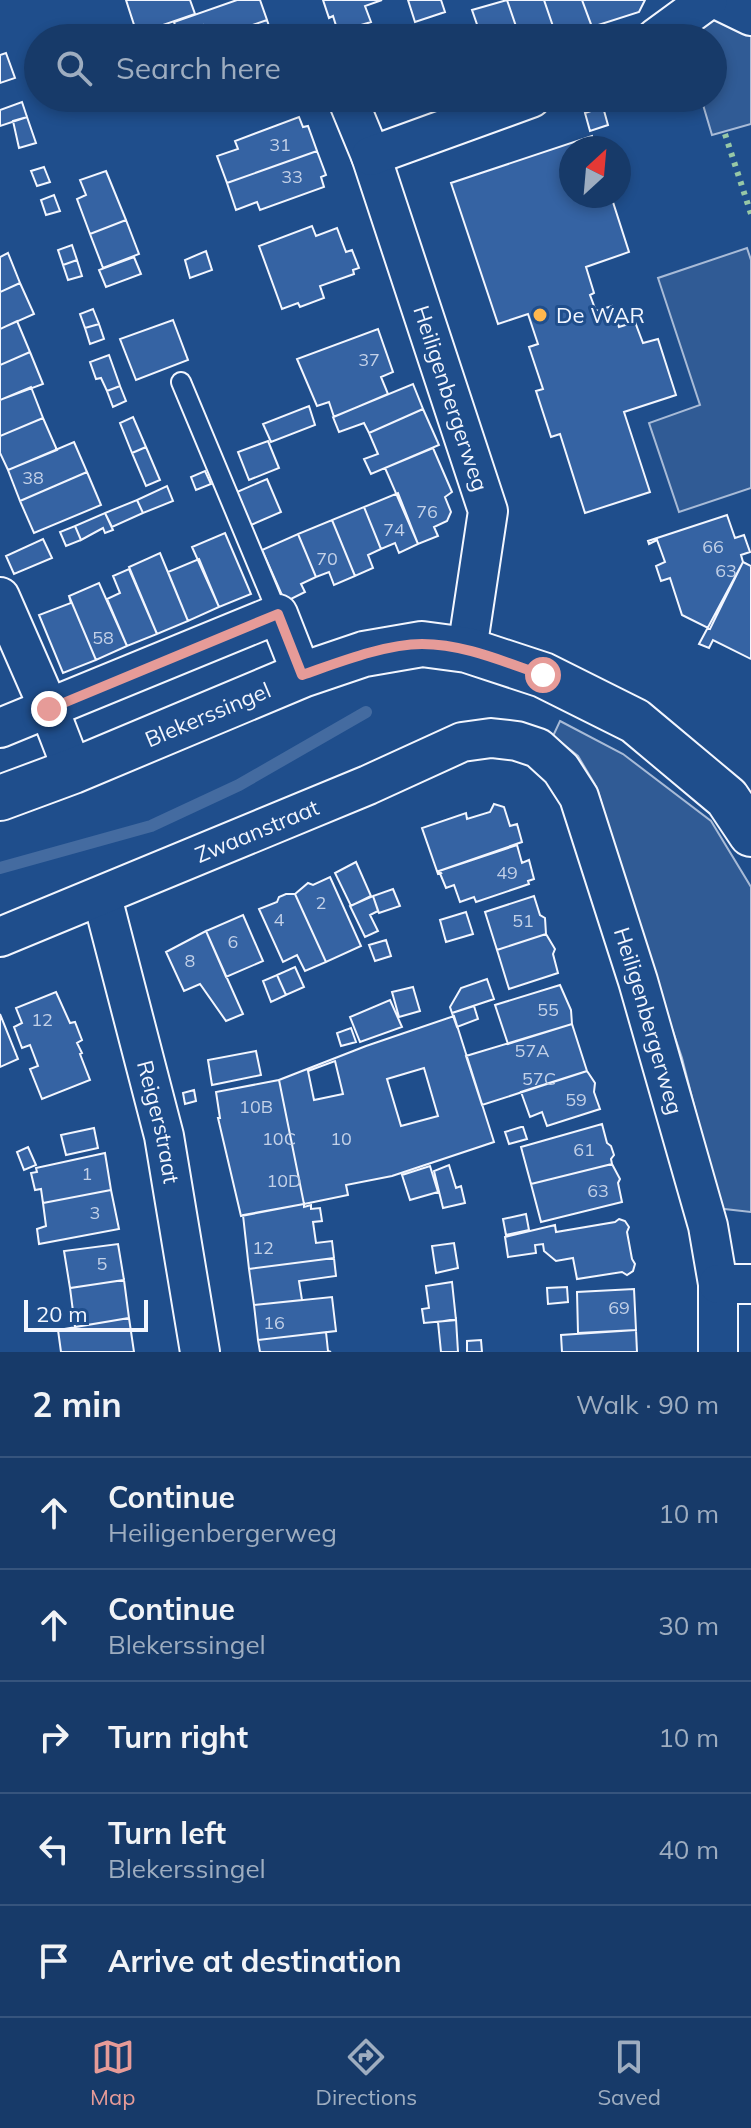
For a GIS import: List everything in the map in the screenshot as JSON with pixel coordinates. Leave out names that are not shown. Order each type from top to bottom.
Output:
[{"type":"street","points":[[675,24],[708,0]]},
{"type":"street","points":[[718,0],[751,16]]},
{"type":"street","name":"Heiligenbergerweg","points":[[353,112],[371,156],[488,511],[467,650]]},
{"type":"street","points":[[371,156],[492,112]]},
{"type":"street","points":[[0,597],[73,771]]},
{"type":"street","points":[[0,728],[278,614],[302,675]]},
{"type":"street","name":"Blekerssingel","points":[[0,798],[73,771],[302,675],[364,654],[422,644],[467,650]]},
{"type":"street","points":[[467,650],[543,675],[635,721],[727,798],[751,834]]},
{"type":"street","name":"Zwaanstraat","points":[[0,937],[368,785],[462,742],[491,738],[517,741]]},
{"type":"street","name":"Heiligenbergerweg","points":[[517,741],[538,748],[561,769],[579,797],[638,981],[708,1226],[735,1284],[718,1352]]},
{"type":"street","name":"Reigerstraat","points":[[102,897],[164,1136],[200,1352]]},
{"type":"lane","points":[[181,382],[278,614]]},
{"type":"shaded area","points":[[699,16],[751,26],[751,124],[712,135],[705,112],[727,112],[727,24],[692,24]]},
{"type":"shaded area","points":[[747,248],[751,260],[751,488],[679,512],[649,423],[700,405],[658,278]]},
{"type":"shaded area","points":[[560,721],[623,754],[711,821],[751,887],[751,1212],[716,1208],[708,1160],[682,1058],[636,922],[597,788],[578,756],[553,736]]},
{"type":"building","points":[[126,0],[190,0],[195,14],[166,24],[134,24]]},
{"type":"building","points":[[237,0],[260,0],[267,20],[255,24],[174,22]]},
{"type":"building","points":[[323,0],[382,0],[365,6],[371,22],[336,24],[333,16],[329,18]]},
{"type":"building","points":[[408,0],[441,0],[445,12],[415,22]]},
{"type":"building","points":[[507,0],[515,24],[477,24],[472,10]]},
{"type":"building","points":[[507,0],[544,0],[552,24],[515,24]]},
{"type":"building","points":[[544,0],[582,0],[591,24],[552,24]]},
{"type":"building","points":[[582,0],[645,0],[639,12],[601,24],[591,24]]},
{"type":"building","points":[[6,53],[15,78],[0,83],[0,55]]},
{"type":"building","points":[[22,102],[27,117],[0,126],[0,110]]},
{"type":"building","points":[[604,112],[608,125],[590,131],[585,113]]},
{"type":"building","points":[[27,117],[36,143],[19,148],[13,121]]},
{"type":"building","points":[[299,117],[303,127],[308,126],[317,151],[227,183],[217,156],[238,149],[235,141]]},
{"type":"building","points":[[559,147],[559,208],[615,208],[629,252],[586,267],[594,293],[590,295],[596,311],[612,306],[619,327],[635,322],[643,343],[658,339],[676,395],[624,412],[650,492],[585,513],[560,434],[551,437],[536,391],[543,389],[529,347],[538,344],[528,314],[498,324],[451,183]]},
{"type":"building","points":[[317,151],[326,175],[321,177],[324,187],[260,210],[257,202],[236,210],[227,183]]},
{"type":"building","points":[[44,167],[50,182],[37,186],[31,171]]},
{"type":"building","points":[[106,171],[126,220],[90,234],[77,199],[86,195],[80,180]]},
{"type":"building","points":[[54,195],[60,211],[46,215],[41,200]]},
{"type":"building","points":[[126,220],[139,254],[103,268],[90,234]]},
{"type":"building","points":[[312,226],[316,236],[337,228],[346,252],[352,250],[359,268],[353,270],[354,274],[320,286],[324,298],[300,307],[298,303],[282,309],[259,246]]},
{"type":"building","points":[[72,245],[77,260],[63,265],[58,250]]},
{"type":"building","points":[[206,251],[212,270],[190,278],[185,260]]},
{"type":"building","points":[[8,253],[20,283],[0,292],[0,257]]},
{"type":"building","points":[[134,257],[141,274],[106,287],[99,270]]},
{"type":"building","points":[[77,260],[82,276],[68,280],[63,265]]},
{"type":"building","points":[[20,283],[34,314],[0,329],[0,292]]},
{"type":"building","points":[[93,309],[99,324],[85,328],[80,314]]},
{"type":"building","points":[[173,320],[188,360],[136,380],[120,339]]},
{"type":"building","points":[[17,321],[30,352],[0,365],[0,329]]},
{"type":"building","points":[[99,324],[104,339],[90,344],[85,328]]},
{"type":"building","points":[[378,329],[393,372],[381,377],[388,394],[334,417],[329,402],[317,406],[297,359]]},
{"type":"building","points":[[30,352],[43,384],[0,400],[0,365]]},
{"type":"building","points":[[109,355],[120,386],[107,391],[101,378],[96,379],[90,362]]},
{"type":"building","points":[[413,384],[423,409],[369,433],[364,423],[339,432],[333,417]]},
{"type":"building","points":[[120,386],[126,401],[113,407],[107,391]]},
{"type":"building","points":[[31,387],[43,418],[0,436],[0,400]]},
{"type":"building","points":[[309,406],[315,425],[271,442],[263,424]]},
{"type":"building","points":[[423,409],[439,445],[371,474],[364,459],[378,454],[369,433]]},
{"type":"building","points":[[133,417],[146,447],[132,453],[120,423]]},
{"type":"building","points":[[43,418],[57,450],[8,470],[0,453],[0,436]]},
{"type":"building","points":[[268,441],[279,468],[249,480],[238,452]]},
{"type":"building","points":[[74,442],[87,472],[20,501],[8,470]]},
{"type":"building","points":[[146,447],[160,480],[146,486],[132,453]]},
{"type":"building","points":[[433,448],[452,492],[445,497],[451,512],[447,521],[434,527],[438,536],[418,544],[385,468]]},
{"type":"building","points":[[205,471],[211,484],[196,490],[191,477]]},
{"type":"building","points":[[87,472],[101,505],[34,533],[20,501]]},
{"type":"building","points":[[267,479],[281,512],[251,525],[237,492]]},
{"type":"building","points":[[167,486],[173,501],[143,513],[137,500]]},
{"type":"building","points":[[398,493],[418,544],[399,553],[395,543],[381,549],[364,507]]},
{"type":"building","points":[[137,500],[143,513],[112,527],[105,513]]},
{"type":"building","points":[[364,507],[381,549],[368,555],[373,568],[355,576],[332,520]]},
{"type":"building","points":[[105,513],[113,530],[105,533],[103,528],[81,540],[75,526]]},
{"type":"building","points":[[727,515],[735,538],[744,535],[750,552],[741,555],[743,562],[710,629],[682,615],[670,578],[661,581],[656,566],[665,562],[657,540],[649,544],[648,541]]},
{"type":"building","points":[[332,520],[355,576],[334,585],[329,572],[316,577],[298,534]]},
{"type":"building","points":[[75,526],[81,540],[66,546],[60,532]]},
{"type":"building","points":[[225,533],[251,594],[219,607],[192,547]]},
{"type":"building","points":[[298,534],[316,577],[301,584],[305,592],[285,602],[262,550]]},
{"type":"building","points":[[43,539],[52,558],[14,574],[6,556]]},
{"type":"building","points":[[160,553],[188,621],[157,634],[129,567]]},
{"type":"building","points":[[199,559],[219,607],[188,621],[168,572]]},
{"type":"building","points":[[743,562],[751,566],[751,659],[713,640],[709,648],[699,644]]},
{"type":"building","points":[[129,569],[157,634],[127,646],[107,599],[120,593],[113,576]]},
{"type":"building","points":[[99,583],[127,646],[96,660],[69,596]]},
{"type":"building","points":[[69,596],[96,660],[63,673],[39,615],[71,603]]},
{"type":"building","points":[[494,804],[504,807],[510,826],[517,824],[522,842],[439,871],[441,873],[438,874],[422,828],[466,813],[467,819],[490,812]]},
{"type":"building","points":[[517,845],[522,863],[529,860],[534,879],[528,881],[529,884],[476,902],[474,897],[460,902],[454,885],[446,888],[439,871]]},
{"type":"building","points":[[356,862],[371,896],[351,906],[335,873]]},
{"type":"building","points":[[330,877],[361,946],[326,962],[295,894],[308,883],[313,885]]},
{"type":"building","points":[[393,889],[400,906],[379,913],[373,896]]},
{"type":"building","points":[[295,894],[326,962],[305,971],[297,955],[283,962],[259,909],[277,902],[279,897]]},
{"type":"building","points":[[373,896],[378,911],[370,915],[378,931],[365,937],[350,906]]},
{"type":"building","points":[[534,896],[540,915],[545,918],[546,934],[497,950],[485,912]]},
{"type":"building","points":[[466,912],[473,934],[446,942],[440,920]]},
{"type":"building","points":[[243,915],[263,961],[226,977],[206,931]]},
{"type":"building","points":[[206,931],[243,1014],[226,1021],[200,984],[184,991],[166,952]]},
{"type":"building","points":[[546,934],[555,949],[553,954],[558,973],[509,989],[497,950]]},
{"type":"building","points":[[386,940],[391,956],[375,961],[369,945]]},
{"type":"building","points":[[295,967],[304,987],[286,995],[277,975]]},
{"type":"building","points":[[277,975],[286,995],[271,1002],[263,981]]},
{"type":"building","points":[[487,979],[494,999],[452,1013],[450,1007],[461,988]]},
{"type":"building","points":[[560,985],[571,1010],[572,1024],[508,1044],[495,1005]]},
{"type":"building","points":[[413,987],[420,1011],[399,1017],[392,992]]},
{"type":"building","points":[[56,992],[70,1023],[75,1022],[82,1040],[77,1043],[90,1080],[42,1099],[30,1069],[38,1066],[30,1045],[22,1048],[14,1027],[22,1023],[16,1008]]},
{"type":"building","points":[[390,1000],[402,1027],[360,1042],[350,1017]]},
{"type":"building","points":[[474,1006],[478,1019],[457,1027],[452,1013]]},
{"type":"building","points":[[0,1014],[18,1059],[0,1067]]},
{"type":"building","points":[[454,1016],[494,1142],[392,1176],[346,1185],[348,1195],[304,1204],[279,1080]],"holes":[[[335,1061],[343,1094],[314,1100],[308,1071]],[[424,1068],[438,1116],[401,1126],[387,1079]]]},
{"type":"building","points":[[572,1024],[587,1071],[482,1105],[466,1056]]},
{"type":"building","points":[[351,1028],[356,1042],[341,1046],[337,1033]]},
{"type":"building","points":[[256,1051],[261,1075],[212,1085],[208,1060]]},
{"type":"building","points":[[587,1071],[595,1083],[594,1092],[600,1109],[547,1126],[542,1112],[530,1117],[521,1092]]},
{"type":"building","points":[[279,1080],[304,1204],[241,1216],[218,1118],[216,1092]]},
{"type":"building","points":[[194,1090],[196,1101],[185,1104],[183,1093]]},
{"type":"building","points":[[602,1124],[614,1155],[612,1164],[531,1184],[521,1147]]},
{"type":"building","points":[[523,1127],[527,1139],[509,1144],[505,1132]]},
{"type":"building","points":[[94,1128],[98,1148],[66,1155],[61,1135]]},
{"type":"building","points":[[28,1147],[36,1165],[24,1170],[17,1152]]},
{"type":"building","points":[[105,1153],[111,1190],[43,1203],[41,1189],[35,1190],[31,1173],[37,1172],[36,1168]]},
{"type":"building","points":[[612,1164],[620,1179],[622,1202],[541,1222],[531,1184]]},
{"type":"building","points":[[449,1165],[456,1188],[461,1186],[465,1203],[443,1208],[434,1171]]},
{"type":"building","points":[[430,1166],[438,1192],[410,1200],[402,1175]]},
{"type":"building","points":[[111,1190],[119,1229],[39,1244],[37,1229],[46,1226],[43,1203]]},
{"type":"building","points":[[304,1204],[304,1207],[311,1205],[311,1209],[320,1208],[322,1221],[313,1222],[316,1243],[332,1241],[334,1258],[249,1269],[243,1215]]},
{"type":"building","points":[[526,1214],[529,1230],[506,1235],[503,1219]]},
{"type":"building","points":[[619,1219],[629,1227],[627,1232],[635,1264],[633,1271],[627,1275],[622,1272],[577,1279],[573,1258],[556,1261],[544,1251],[543,1244],[535,1245],[536,1253],[508,1257],[505,1237],[555,1225],[556,1232]]},
{"type":"building","points":[[454,1243],[458,1268],[436,1273],[432,1246]]},
{"type":"building","points":[[118,1244],[124,1280],[70,1288],[64,1251]]},
{"type":"building","points":[[334,1258],[336,1276],[299,1281],[302,1300],[254,1305],[249,1269]]},
{"type":"building","points":[[124,1280],[129,1318],[75,1327],[70,1288]]},
{"type":"building","points":[[452,1282],[456,1320],[424,1323],[422,1309],[429,1308],[426,1286]]},
{"type":"building","points":[[567,1287],[568,1302],[548,1304],[547,1288]]},
{"type":"building","points":[[634,1289],[636,1330],[578,1333],[577,1292]]},
{"type":"building","points":[[332,1297],[336,1331],[258,1340],[254,1305]]},
{"type":"building","points":[[129,1318],[134,1352],[61,1352],[58,1330]]},
{"type":"building","points":[[456,1319],[458,1352],[441,1352],[438,1322]]},
{"type":"building","points":[[636,1330],[637,1352],[562,1352],[561,1335]]},
{"type":"building","points":[[326,1332],[328,1351],[331,1352],[260,1352],[258,1340]]},
{"type":"building","points":[[481,1340],[482,1352],[467,1352],[467,1341]]},
{"type":"waterway","points":[[0,868],[151,826],[239,785],[366,712]]},
{"type":"hedge","points":[[725,134],[751,214]]},
{"type":"place","name":"De WAR","points":[[540,315]]},
{"type":"route","points":[[49,709],[278,614],[302,675],[364,654],[422,644],[467,650],[543,675]]}]
